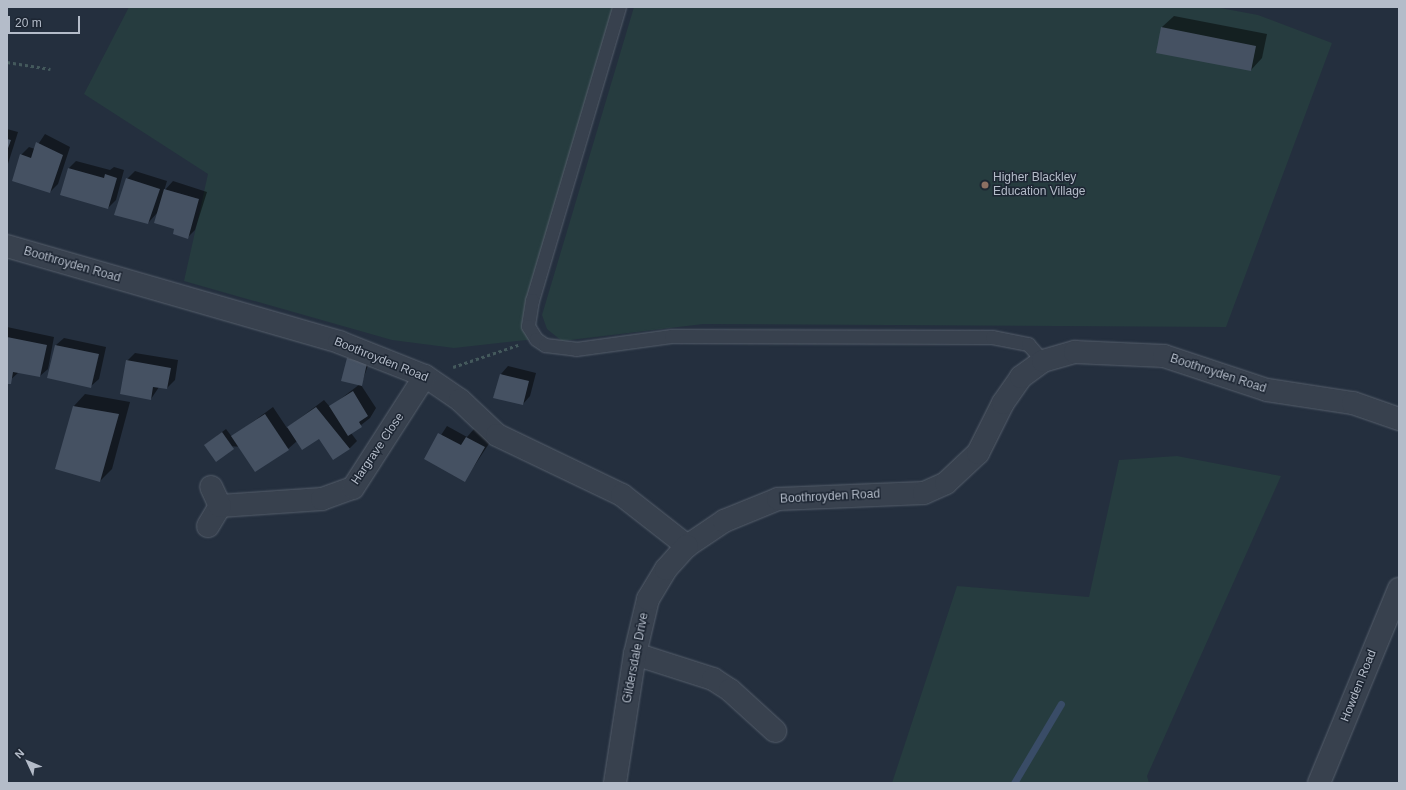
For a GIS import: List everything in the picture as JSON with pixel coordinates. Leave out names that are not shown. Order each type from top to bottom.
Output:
[{"type":"street","name":"Boothroyden Road","points":[[7,246],[339,342],[425,376],[460,400],[497,435],[622,495],[687,546],[724,521],[778,499],[924,493],[946,483],[978,453],[1003,403],[1021,377],[1043,361],[1074,352],[1164,356],[1266,390],[1353,403],[1399,419]]},
{"type":"street","name":"Hargrave Close","points":[[220,506],[322,500],[353,488],[425,376]]},
{"type":"street","points":[[208,526],[220,506],[210,487]]},
{"type":"street","name":"Gildersdale Drive","points":[[615,783],[635,654],[648,598],[666,569],[687,546]]},
{"type":"street","name":"Howden Road","points":[[1319,783],[1399,589]]},
{"type":"street","points":[[635,654],[713,679],[730,690],[775,731]]},
{"type":"lane","points":[[619,7],[532,300],[528,326],[536,339],[545,345],[576,349],[694,336],[992,337],[1028,344],[1043,361]]},
{"type":"path","points":[[7,62],[50,69]]},
{"type":"path","points":[[425,376],[536,339]]},
{"type":"green space","points":[[129,7],[619,7],[532,300],[536,339],[454,348],[392,340],[184,281],[208,174],[84,94]]},
{"type":"green space","name":"Higher Blackley Education Village","points":[[634,7],[1215,7],[1258,15],[1332,43],[1226,327],[703,324],[562,341],[547,329],[542,315]]},
{"type":"green space","points":[[1177,456],[1281,476],[1147,776],[1149,783],[892,783],[957,586],[1089,597],[1119,460]]},
{"type":"building","points":[[1161,27],[1256,46],[1251,71],[1156,53]]},
{"type":"building","points":[[7,139],[11,140],[7,151]]},
{"type":"building","points":[[36,142],[63,155],[50,193],[12,181],[20,154],[31,158]]},
{"type":"building","points":[[68,168],[104,178],[105,174],[117,178],[108,209],[60,195]]},
{"type":"building","points":[[126,178],[160,189],[148,224],[114,215]]},
{"type":"building","points":[[164,189],[199,199],[188,239],[173,234],[174,229],[154,223]]},
{"type":"building","points":[[7,337],[47,345],[40,377],[13,372],[11,384],[7,384]]},
{"type":"building","points":[[55,345],[99,354],[91,388],[47,378]]},
{"type":"building","points":[[347,358],[367,363],[362,386],[341,381]]},
{"type":"building","points":[[126,360],[171,368],[167,389],[153,387],[151,400],[120,394]]},
{"type":"building","points":[[500,374],[529,381],[523,405],[493,398]]},
{"type":"building","points":[[353,391],[368,416],[359,422],[362,427],[348,436],[329,406]]},
{"type":"building","points":[[73,406],[119,414],[100,482],[55,469]]},
{"type":"building","points":[[316,407],[350,449],[333,460],[319,439],[302,450],[287,427]]},
{"type":"building","points":[[265,414],[289,450],[255,472],[231,436]]},
{"type":"building","points":[[222,432],[234,449],[216,462],[204,445]]},
{"type":"building","points":[[438,433],[461,445],[466,437],[485,447],[465,482],[424,459]]},
{"type":"waterway","points":[[1014,783],[1061,704]]},
{"type":"place","name":"Higher Blackley Education Village","points":[[985,185]]}]
